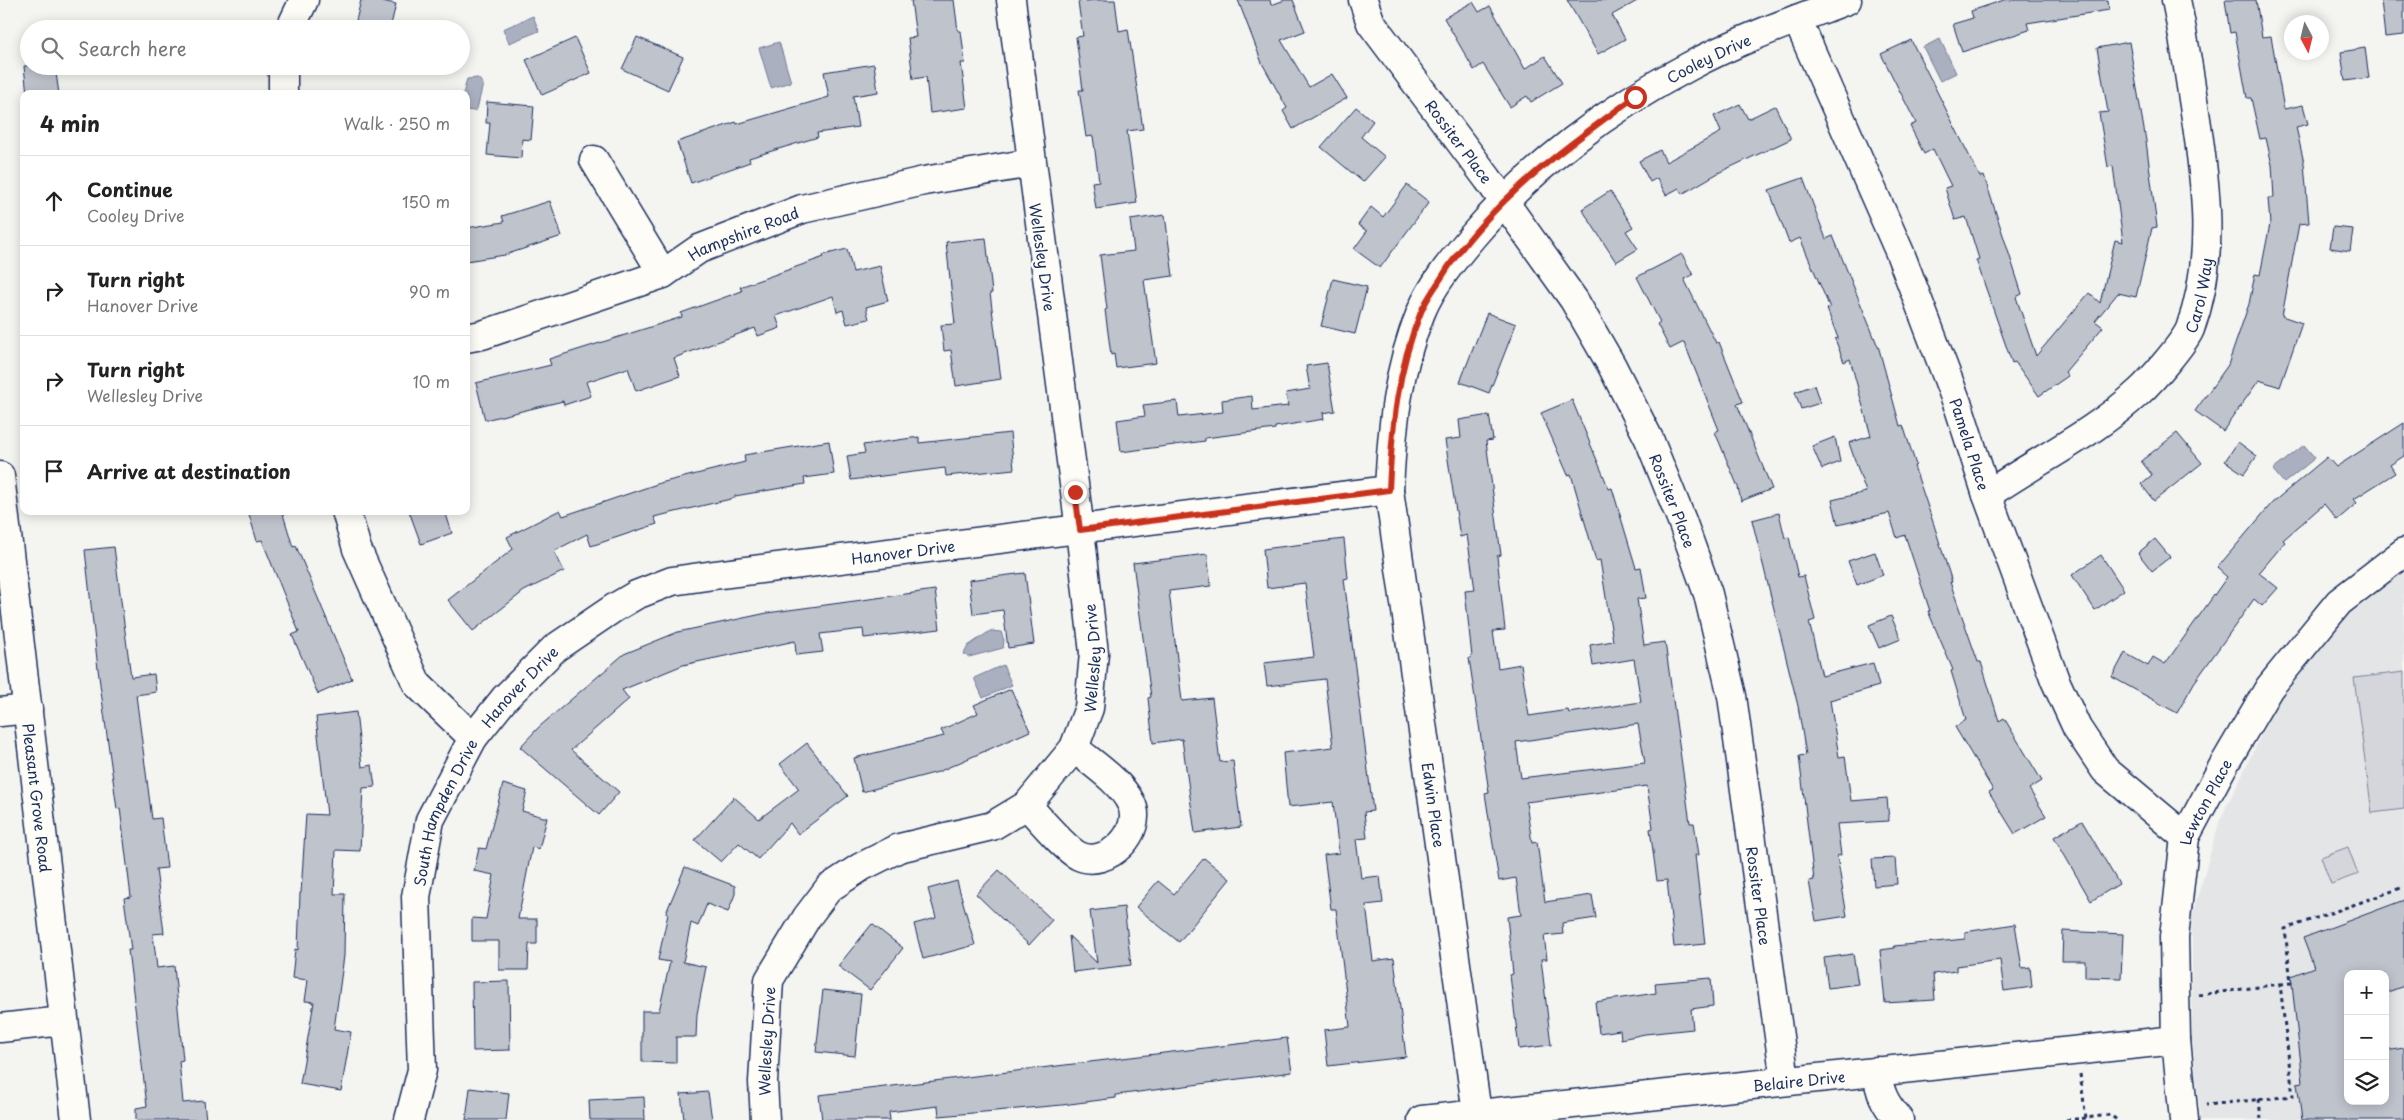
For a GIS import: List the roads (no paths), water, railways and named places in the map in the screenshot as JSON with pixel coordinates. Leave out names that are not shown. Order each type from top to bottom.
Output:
[{"type":"street","points":[[294,20],[304,0]]},
{"type":"street","name":"Wellesley Drive","points":[[765,1120],[763,1082],[769,980],[807,917],[829,888],[861,867],[899,848],[992,826],[1028,805],[1074,748],[1089,708],[1094,653],[1080,530],[1011,0]]},
{"type":"street","name":"Rossiter Place","points":[[1364,0],[1371,22],[1574,300],[1612,366],[1649,439],[1682,521],[1708,594],[1724,654],[1739,737],[1785,1080]]},
{"type":"street","name":"Cooley Drive","points":[[1389,490],[1392,423],[1400,376],[1421,311],[1449,264],[1504,202],[1547,163],[1635,97],[1691,65],[1797,19],[1847,0]]},
{"type":"street","name":"Carol Way","points":[[1987,495],[2018,473],[2080,437],[2141,390],[2189,330],[2206,253],[2207,207],[2204,170],[2176,0]]},
{"type":"street","name":"Pamela Place","points":[[1797,19],[1900,253],[1959,408],[1987,495],[2055,680],[2077,728],[2105,770],[2185,837]]},
{"type":"street","points":[[283,75],[283,90]]},
{"type":"street","points":[[594,160],[663,274]]},
{"type":"street","name":"Hampshire Road","points":[[470,337],[482,335],[663,274],[699,249],[802,209],[924,181],[1031,163]]},
{"type":"street","name":"Pleasant Grove Road","points":[[0,476],[76,1120]]},
{"type":"street","name":"Hanover Drive","points":[[473,738],[505,698],[555,648],[636,595],[672,581],[1389,490]]},
{"type":"street","name":"Edwin Place","points":[[1389,490],[1478,1117]]},
{"type":"street","name":"South Hampden Drive","points":[[347,515],[357,549],[417,684],[473,738],[430,820],[416,897],[422,1070],[409,1120]]},
{"type":"street","name":"Lewton Place","points":[[2194,1113],[2176,1040],[2174,937],[2185,837],[2220,771],[2269,688],[2339,602],[2404,552]]},
{"type":"street","points":[[0,712],[28,709]]},
{"type":"street","points":[[1028,805],[1054,834],[1079,856],[1095,858],[1112,852],[1129,838],[1133,826],[1132,805],[1123,790],[1074,748]]},
{"type":"street","points":[[0,1028],[63,1021]]},
{"type":"street","name":"Belaire Drive","points":[[1422,1120],[1478,1117],[1785,1080],[2176,1040]]},
{"type":"street","points":[[1876,1071],[1879,1089],[1886,1105],[1899,1120]]},
{"type":"water","points":[[533,16],[539,31],[509,43],[503,29]]},
{"type":"water","points":[[1940,39],[1956,73],[1940,81],[1923,47]]},
{"type":"water","points":[[779,42],[791,82],[771,88],[759,48]]},
{"type":"water","points":[[478,78],[483,84],[477,109],[474,111],[470,110],[470,90],[464,90],[467,79]]},
{"type":"water","points":[[2304,445],[2315,458],[2284,483],[2273,470]]},
{"type":"water","points":[[990,631],[1001,632],[1004,640],[1003,648],[969,657],[964,654],[968,646]]},
{"type":"water","points":[[1003,665],[1012,685],[983,698],[974,678]]}]
